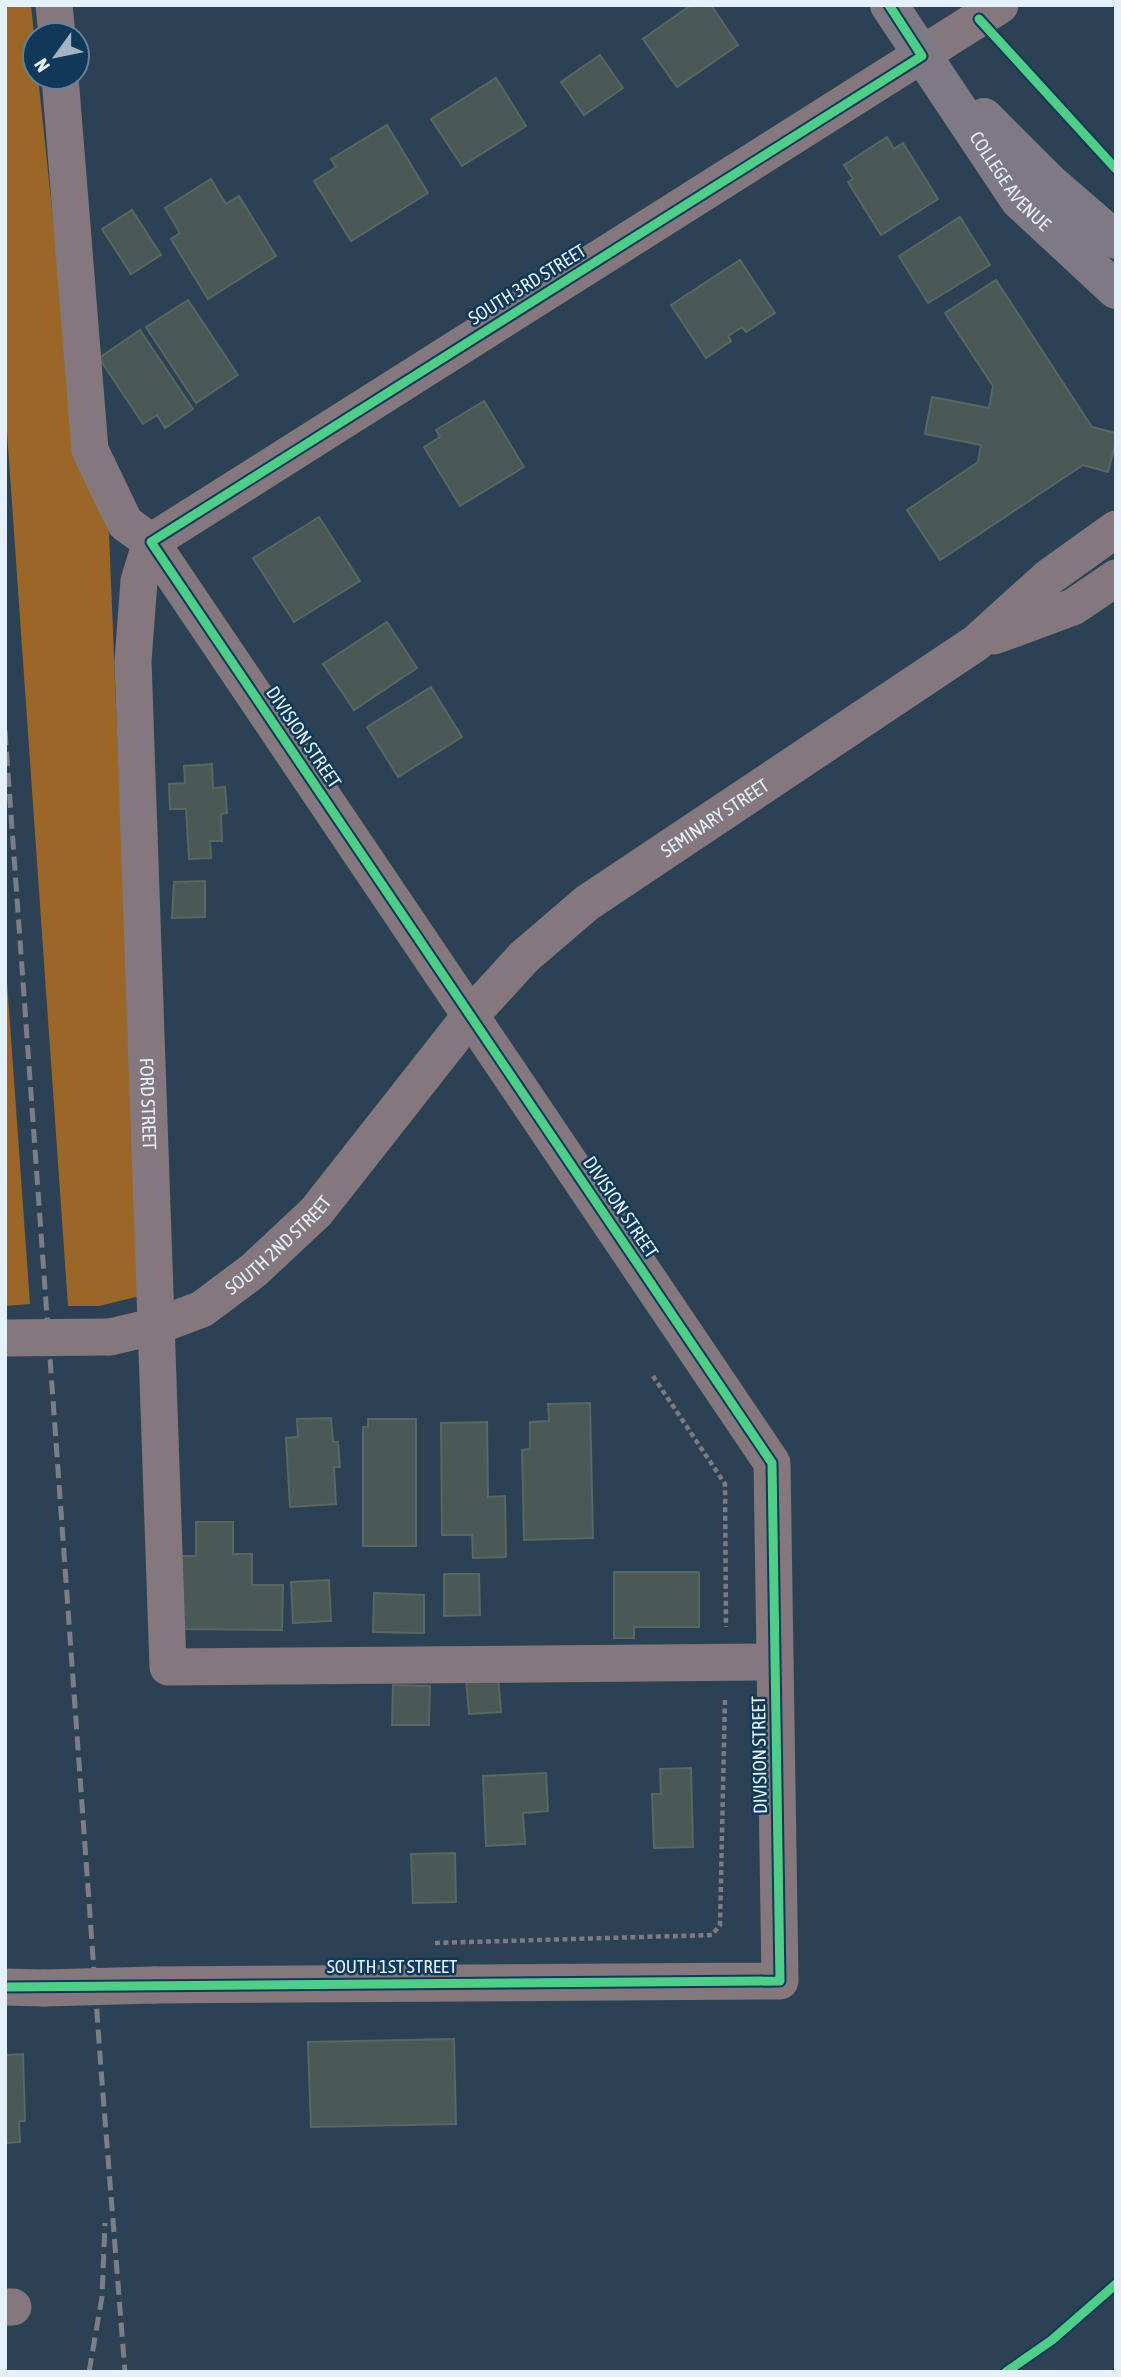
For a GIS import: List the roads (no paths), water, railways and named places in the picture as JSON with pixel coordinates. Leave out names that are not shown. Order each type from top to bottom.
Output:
[{"type":"main road","name":"COLLEGE AVENUE","points":[[890,5],[1019,200],[1116,290]]},
{"type":"main road","name":"COLLEGE AVENUE","points":[[922,56],[1049,183],[1116,240]]},
{"type":"street","name":"SOUTH 3RD STREET","points":[[151,542],[1000,5]]},
{"type":"street","name":"DIVISION STREET","points":[[61,91],[90,450],[125,523],[151,542],[772,1463],[780,1980]]},
{"type":"street","name":"SEMINARY STREET","points":[[471,1015],[524,957],[587,903],[976,643],[1049,576],[1116,529]]},
{"type":"street","name":"FORD STREET","points":[[151,542],[139,581],[133,661],[168,1667],[775,1662]]},
{"type":"street","name":"SEMINARY STREET","points":[[976,643],[1073,607],[1116,578]]},
{"type":"street","name":"SOUTH 2ND STREET","points":[[5,1338],[110,1337],[158,1326],[202,1310],[254,1270],[316,1212],[471,1015]]},
{"type":"street","name":"SOUTH 1ST STREET","points":[[5,1987],[780,1980]]},
{"type":"railway","points":[[5,731],[125,2372]]},
{"type":"railway","points":[[89,2372],[102,2297],[105,2223]]}]
